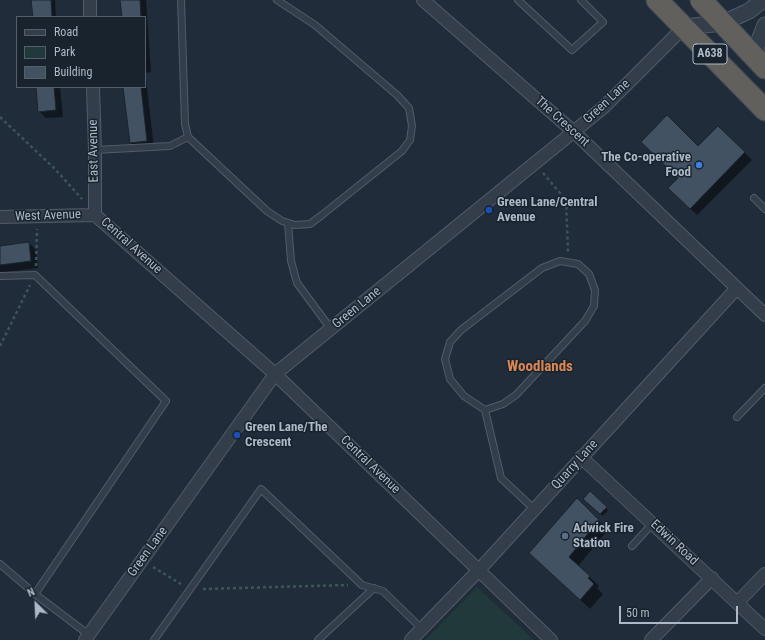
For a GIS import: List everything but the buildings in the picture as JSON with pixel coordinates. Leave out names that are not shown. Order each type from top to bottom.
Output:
[{"type":"highway","name":"A638","points":[[657,0],[765,110]]},
{"type":"highway","name":"A638","points":[[701,0],[759,62]]},
{"type":"street","points":[[90,0],[90,16]]},
{"type":"street","name":"The Crescent","points":[[423,0],[574,132],[765,315]]},
{"type":"street","points":[[684,27],[724,23],[749,11],[763,0]]},
{"type":"street","points":[[759,62],[765,25]]},
{"type":"street","name":"Green Lane","points":[[87,638],[275,374],[604,108],[684,27]]},
{"type":"street","name":"East Avenue","points":[[93,88],[95,214]]},
{"type":"street","name":"West Avenue","points":[[0,217],[95,214]]},
{"type":"street","name":"Central Avenue","points":[[95,214],[275,374],[551,640]]},
{"type":"street","name":"Quarry Lane","points":[[411,640],[478,570],[737,288]]},
{"type":"street","name":"Edwin Road","points":[[582,457],[765,629]]},
{"type":"street","points":[[738,603],[765,574]]},
{"type":"street","points":[[651,640],[712,578]]},
{"type":"lane","points":[[181,0],[185,124],[188,137],[267,211],[282,221],[288,223],[295,225],[310,224],[402,151],[410,140],[412,126],[409,108],[397,95],[315,25],[278,0]]},
{"type":"lane","points":[[518,0],[572,50],[603,22],[581,0]]},
{"type":"lane","points":[[95,150],[170,146],[188,137]]},
{"type":"lane","points":[[754,198],[765,208]]},
{"type":"lane","points":[[288,223],[291,261],[297,283],[331,329]]},
{"type":"lane","points":[[485,410],[503,404],[516,395],[585,321],[594,306],[595,290],[589,274],[578,264],[560,261],[542,268],[461,330],[450,342],[445,359],[450,379],[464,396],[485,410],[501,478],[534,509]]},
{"type":"lane","points":[[0,276],[35,274],[166,401],[35,594]]},
{"type":"lane","points":[[737,417],[765,388]]},
{"type":"lane","points":[[154,640],[261,489],[362,585],[383,591],[422,629]]},
{"type":"lane","points":[[632,546],[653,523]]},
{"type":"lane","points":[[0,564],[87,638]]},
{"type":"lane","points":[[318,640],[374,588]]},
{"type":"path","points":[[0,117],[55,169],[95,214]]},
{"type":"path","points":[[535,164],[566,200],[568,262]]},
{"type":"path","points":[[142,561],[190,589],[362,585]]},
{"type":"green space","points":[[477,587],[534,640],[425,640]]},
{"type":"place","name":"The Co-operative Food","points":[[699,165]]},
{"type":"place","name":"Green Lane/Central Avenue","points":[[489,210]]},
{"type":"place","name":"Green Lane/The Crescent","points":[[237,435]]},
{"type":"place","name":"Adwick Fire Station","points":[[565,536]]},
{"type":"district","name":"Woodlands","points":[[540,367]]}]
